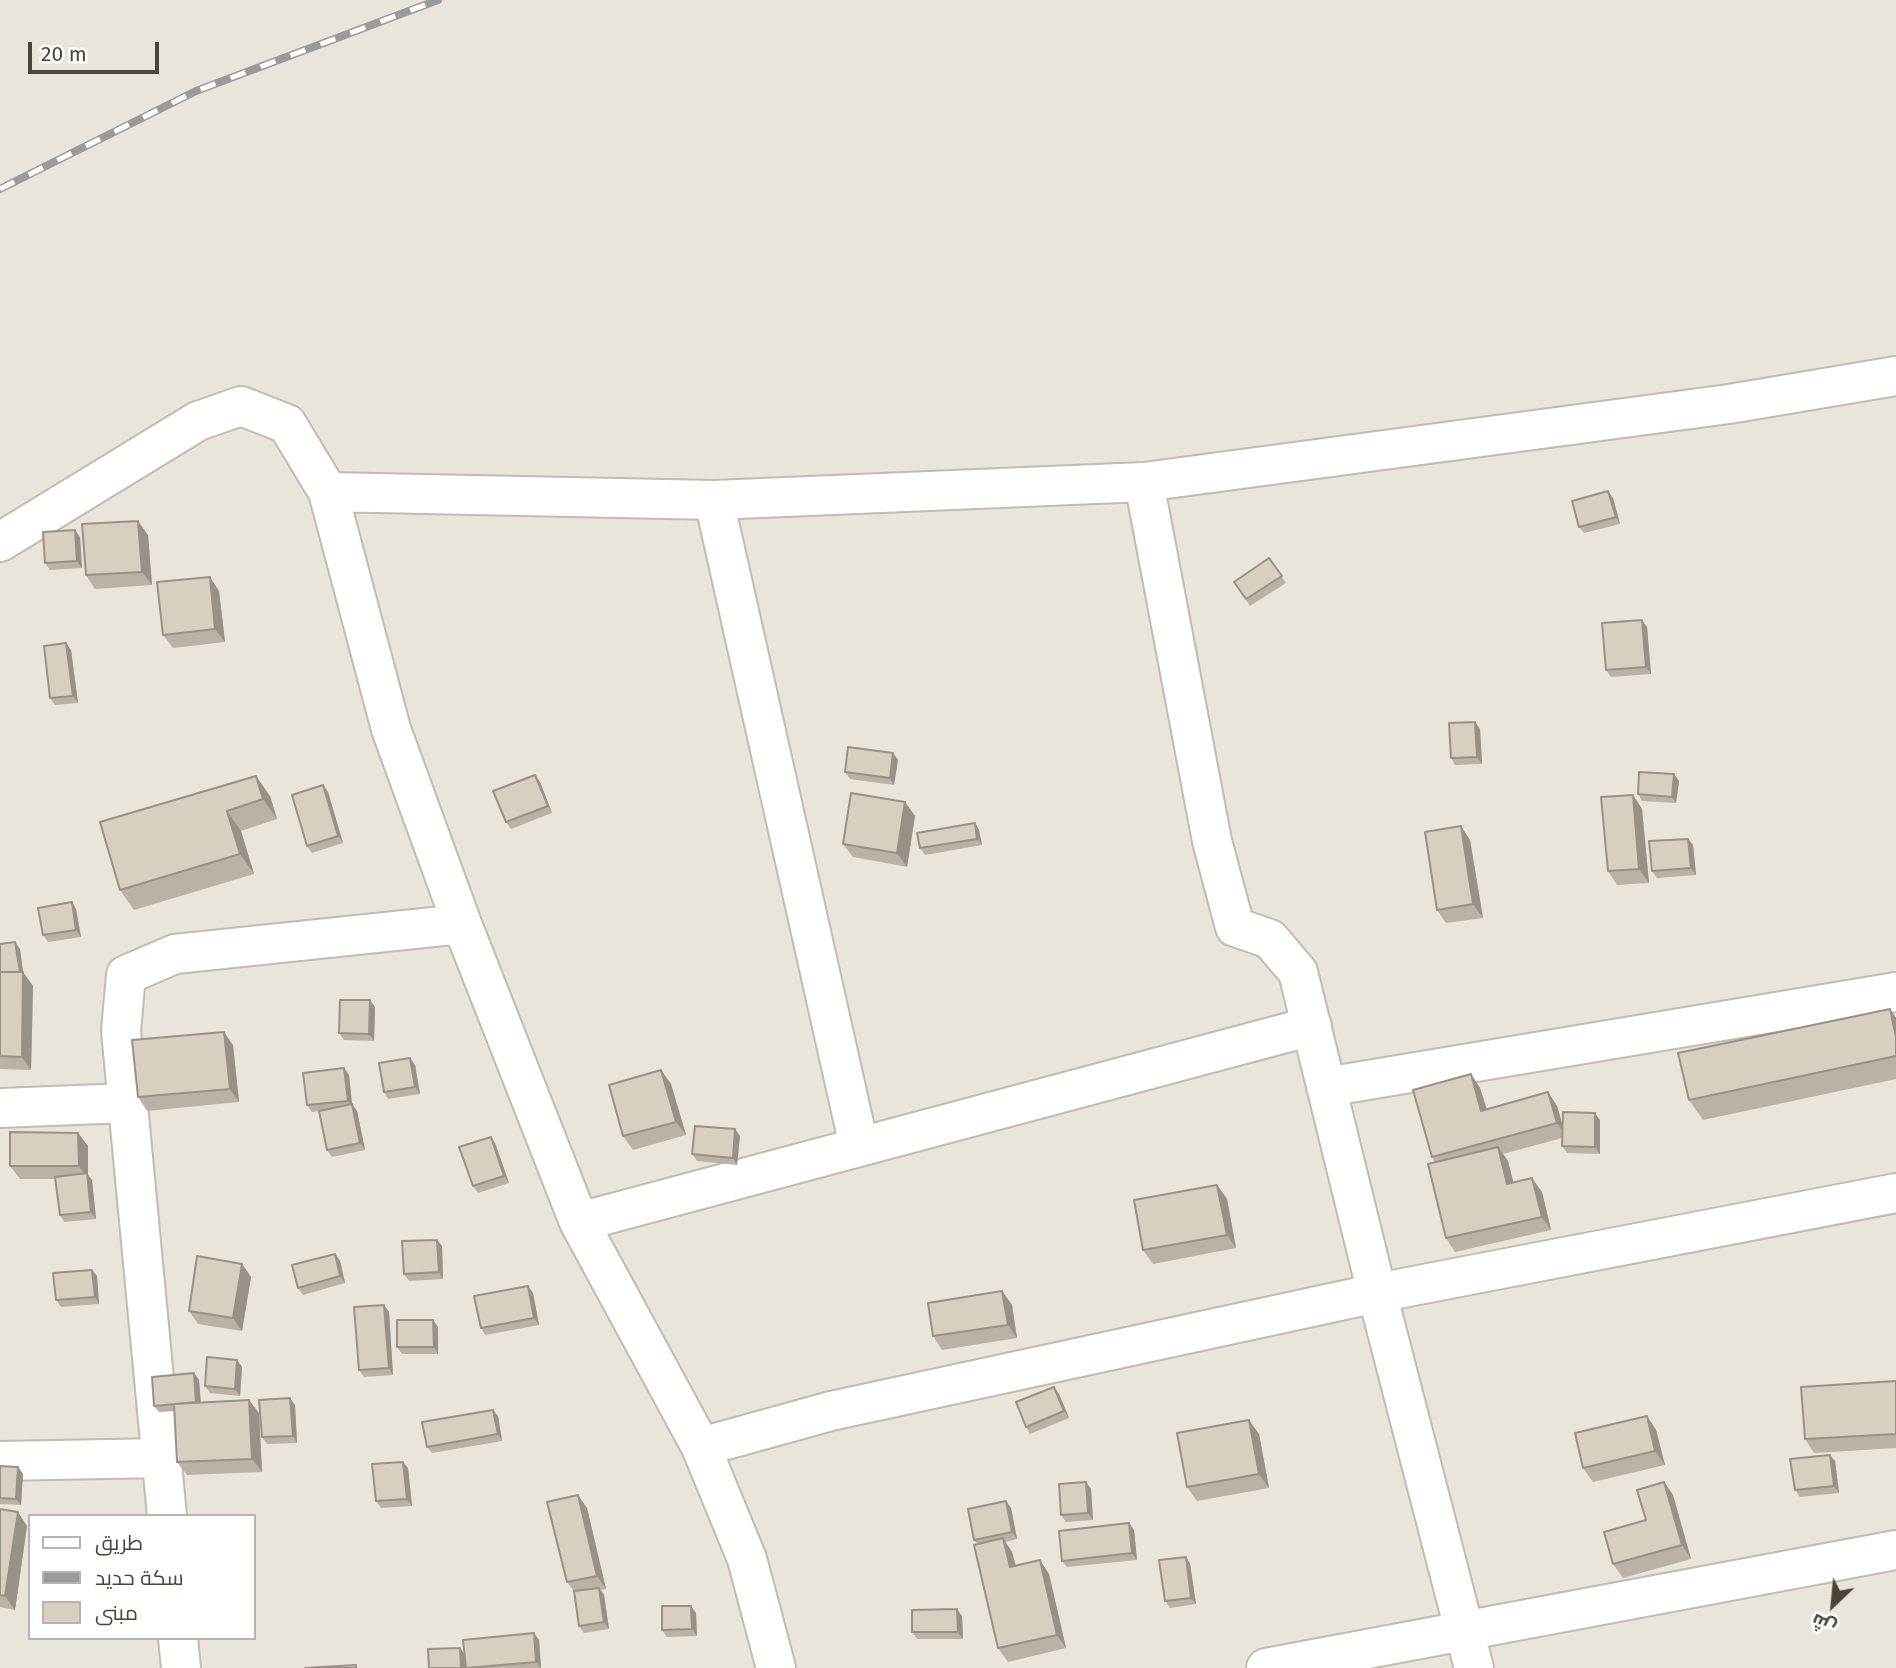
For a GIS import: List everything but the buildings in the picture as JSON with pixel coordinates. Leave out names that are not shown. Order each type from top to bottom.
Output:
[{"type":"street","points":[[328,492],[714,500],[1144,482],[1729,404],[1896,376]]},
{"type":"street","points":[[0,542],[198,421],[242,406],[287,424],[328,492],[391,729],[462,924],[579,1222],[701,1447],[747,1559],[776,1668]]},
{"type":"street","points":[[1144,482],[1212,841],[1235,927],[1270,939],[1298,972],[1377,1293],[1474,1668]]},
{"type":"street","points":[[714,500],[859,1146]]},
{"type":"street","points":[[167,1514],[121,1031],[127,975],[174,954],[462,924]]},
{"type":"street","points":[[1326,1087],[1896,992]]},
{"type":"street","points":[[579,1222],[1312,1026]]},
{"type":"street","points":[[0,1108],[128,1103]]},
{"type":"street","points":[[701,1447],[831,1411],[1377,1293],[1896,1193]]},
{"type":"street","points":[[0,1461],[162,1458]]},
{"type":"street","points":[[1266,1668],[1896,1550]]},
{"type":"street","points":[[178,1640],[181,1668]]},
{"type":"shaded area","points":[[0,0],[1896,0],[1896,1668],[0,1668]]},
{"type":"railway","points":[[0,189],[196,91],[438,0]]}]
